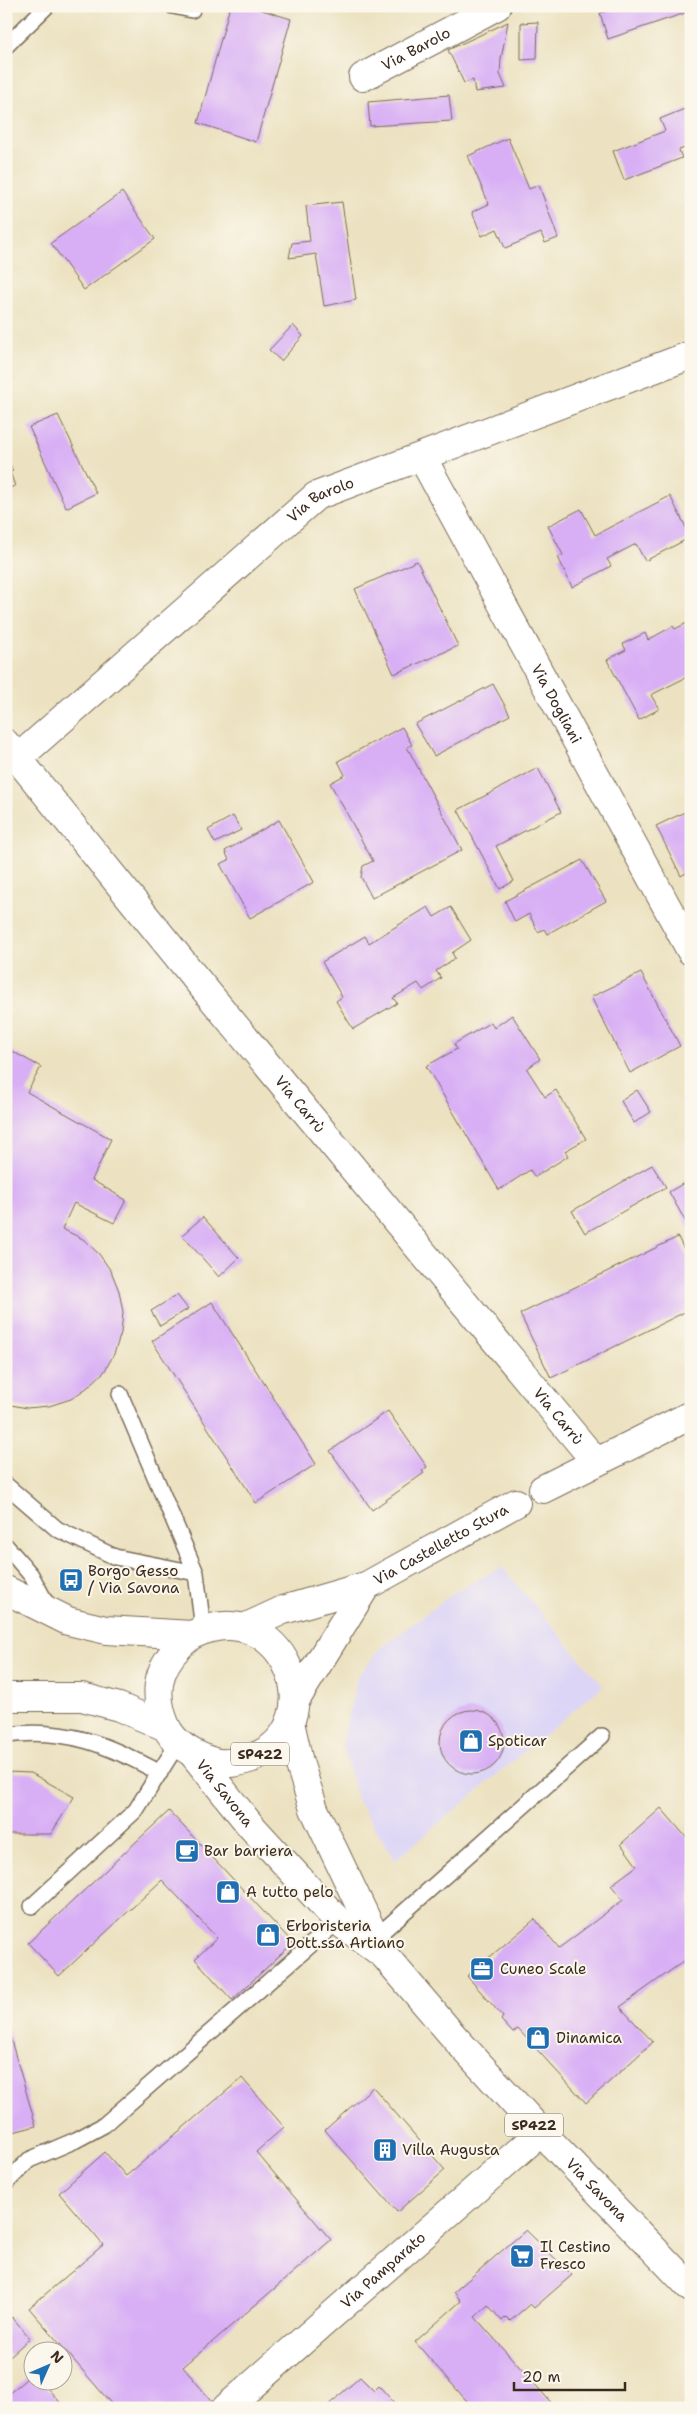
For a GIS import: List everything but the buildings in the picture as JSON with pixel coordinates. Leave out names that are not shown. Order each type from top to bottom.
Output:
[{"type":"street","name":"Via Barolo","points":[[363,77],[496,6]]},
{"type":"street","name":"Via Barolo","points":[[12,751],[316,496],[691,355]]},
{"type":"street","name":"Via Dogliani","points":[[422,457],[691,951]]},
{"type":"street","name":"Via Carrù","points":[[12,751],[198,982],[596,1462]]},
{"type":"street","points":[[544,1489],[691,1415]]},
{"type":"street","name":"Via Castelletto Stura","points":[[244,1628],[283,1610],[366,1586],[516,1503]]},
{"type":"street","name":"Via Castelletto Stura","points":[[292,1711],[366,1586]]},
{"type":"street","name":"SP422","points":[[6,1590],[68,1621],[106,1630],[198,1632],[223,1626],[244,1628],[265,1638],[283,1655],[293,1677],[292,1711],[278,1741],[260,1755],[238,1762],[216,1763],[180,1742],[159,1707],[158,1686],[164,1665],[176,1648],[198,1632]]},
{"type":"street","name":"Via Savona","points":[[6,1697],[82,1697],[119,1707],[180,1742],[251,1826],[338,1921],[380,1946]]},
{"type":"street","name":"Via Savona","points":[[292,1711],[299,1762],[314,1809],[380,1946],[454,2037],[541,2132],[691,2288]]},
{"type":"street","name":"Via Pamparato","points":[[226,2408],[541,2132]]},
{"type":"lane","points":[[6,46],[47,6]]},
{"type":"lane","points":[[173,6],[192,10]]},
{"type":"lane","points":[[120,1394],[196,1573],[198,1632]]},
{"type":"lane","points":[[6,1485],[57,1529],[115,1557],[196,1573]]},
{"type":"lane","points":[[6,1546],[31,1575],[52,1613]]},
{"type":"lane","points":[[6,1735],[33,1731],[83,1738],[122,1752],[160,1773]]},
{"type":"lane","points":[[380,1946],[602,1736]]},
{"type":"lane","points":[[32,1906],[136,1810],[180,1742]]},
{"type":"lane","points":[[6,2182],[29,2160],[76,2140],[104,2125],[338,1921]]},
{"type":"shaded area","points":[[502,1567],[603,1686],[395,1860],[357,1799],[342,1744],[357,1677],[382,1647],[455,1592]]},
{"type":"place","name":"Borgo Gesso / Via Savona","points":[[71,1580]]},
{"type":"place","name":"Spoticar","points":[[471,1741]]},
{"type":"place","name":"Bar barriera","points":[[187,1851]]},
{"type":"place","name":"A tutto pelo","points":[[228,1892]]},
{"type":"place","name":"Erboristeria Dott.ssa Artiano","points":[[268,1935]]},
{"type":"place","name":"Cuneo Scale","points":[[482,1969]]},
{"type":"place","name":"Dinamica","points":[[538,2038]]},
{"type":"place","name":"Villa Augusta","points":[[385,2150]]},
{"type":"place","name":"Il Cestino Fresco","points":[[522,2256]]}]
